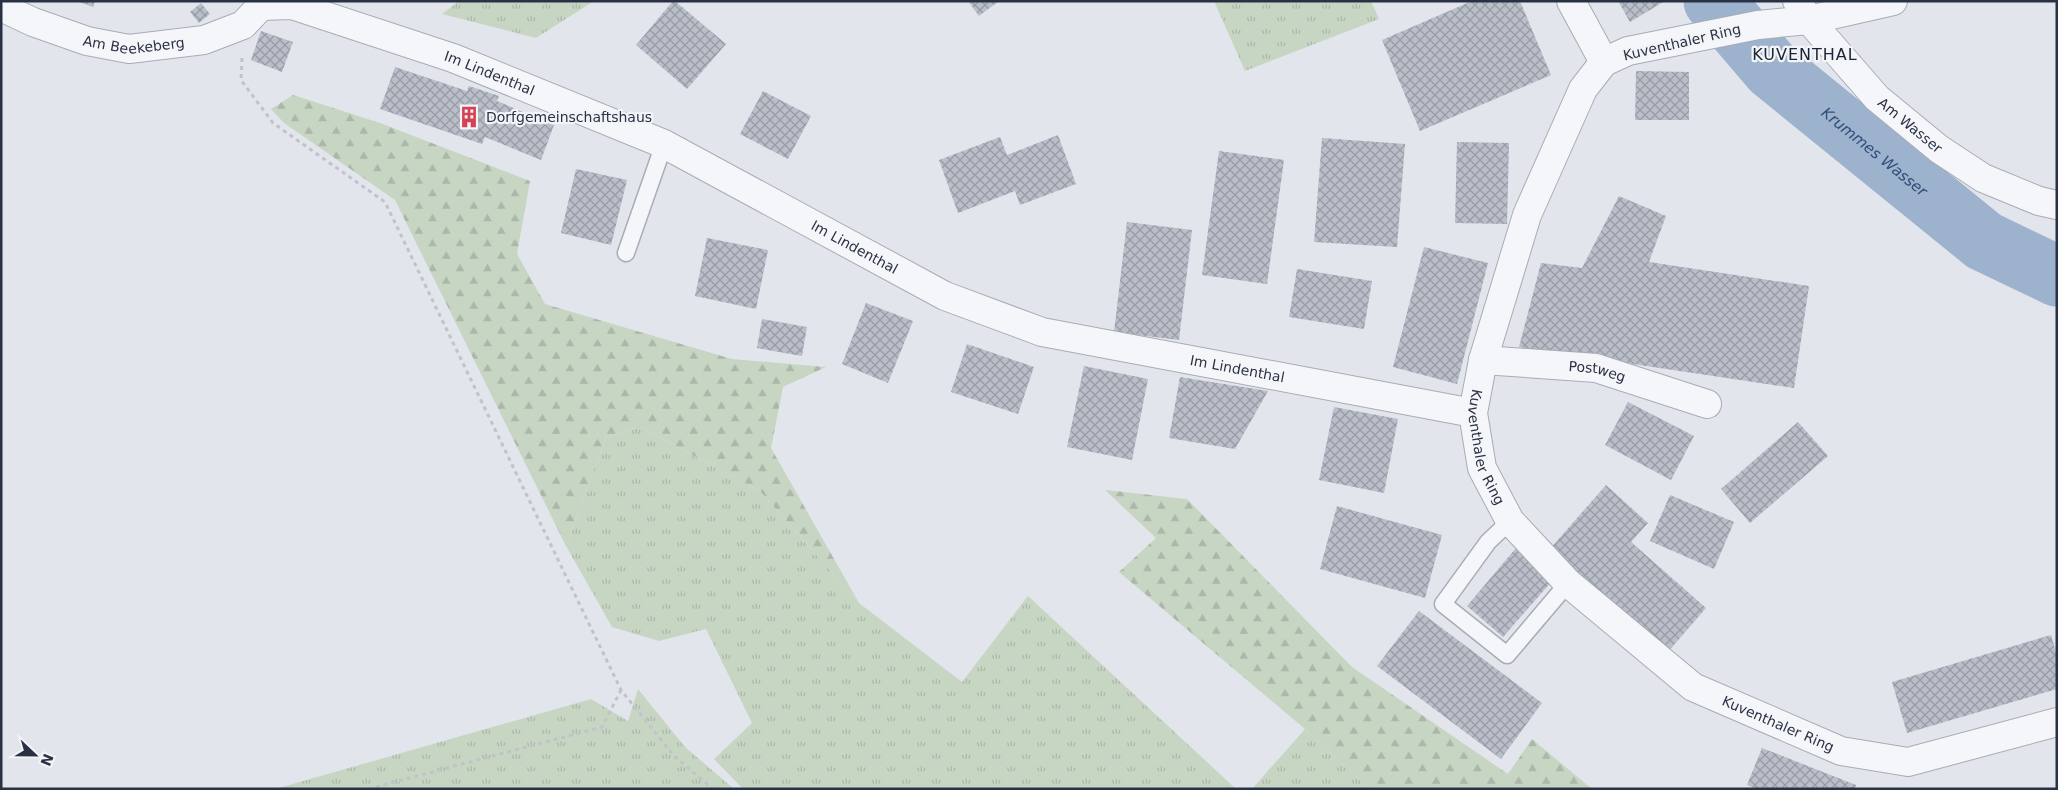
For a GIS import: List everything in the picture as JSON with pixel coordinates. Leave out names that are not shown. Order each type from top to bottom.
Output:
[{"type":"street","points":[[1571,1],[1604,62]]},
{"type":"street","name":"Kuventhaler Ring","points":[[1893,1],[1803,10],[1758,25],[1628,52],[1604,62],[1583,89],[1527,215],[1483,360],[1473,413],[1482,468],[1510,521],[1568,583],[1693,686],[1841,751],[1908,762],[2057,722]]},
{"type":"street","name":"Im Lindenthal","points":[[253,11],[292,5],[453,58],[664,144],[945,296],[1042,332],[1473,413]]},
{"type":"street","name":"Am Beekeberg","points":[[1,7],[34,22],[87,41],[129,49],[204,40],[253,11]]},
{"type":"street","name":"Am Wasser","points":[[1803,10],[1877,98],[1939,149],[1983,178],[2057,205]]},
{"type":"street","name":"Postweg","points":[[1483,360],[1596,368],[1707,404]]},
{"type":"lane","points":[[626,253],[664,144]]},
{"type":"lane","points":[[1510,521],[1488,542],[1443,604],[1507,655],[1568,583]]},
{"type":"path","points":[[253,11],[241,80],[273,123],[385,202],[621,690],[674,756],[714,789]]},
{"type":"path","points":[[368,789],[602,727],[621,690]]},
{"type":"green space","points":[[459,1],[594,1],[536,38],[442,14]]},
{"type":"green space","points":[[1214,1],[1371,1],[1379,19],[1245,71]]},
{"type":"green space","points":[[293,95],[380,123],[530,181],[517,254],[545,304],[732,359],[826,367],[783,387],[771,448],[859,603],[760,491],[640,427],[606,437],[566,546],[395,200],[284,123],[271,109]]},
{"type":"green space","points":[[640,427],[760,491],[859,603],[962,682],[1028,596],[1236,789],[743,789],[714,759],[752,723],[706,629],[659,641],[612,627],[566,546],[606,437]]},
{"type":"green space","points":[[1105,490],[1187,499],[1352,667],[1508,774],[1532,739],[1592,789],[1370,789],[1305,729],[1119,572],[1156,538]]},
{"type":"green space","points":[[638,689],[685,747],[734,789],[275,789],[591,699],[628,721]]},
{"type":"green space","points":[[1305,729],[1370,789],[1252,789]]},
{"type":"building","points":[[77,1],[95,1],[93,7]]},
{"type":"building","points":[[673,1],[726,44],[687,89],[636,45]]},
{"type":"building","points":[[968,1],[999,1],[979,16]]},
{"type":"building","points":[[1472,1],[1520,1],[1551,75],[1420,131],[1382,40]]},
{"type":"building","points":[[1618,1],[1665,1],[1630,22]]},
{"type":"building","points":[[201,3],[210,14],[199,23],[190,12]]},
{"type":"building","points":[[261,31],[293,42],[282,72],[251,60]]},
{"type":"building","name":"Dorfgemeinschaftshaus","points":[[395,67],[467,91],[469,86],[499,96],[497,101],[554,125],[541,160],[485,137],[482,144],[380,109]]},
{"type":"building","points":[[1636,71],[1689,72],[1689,120],[1635,120]]},
{"type":"building","points":[[763,91],[811,116],[788,159],[740,134]]},
{"type":"building","points":[[1058,135],[1076,184],[1020,205],[1015,191],[958,213],[939,160],[1000,137],[1007,155]]},
{"type":"building","points":[[1322,138],[1405,144],[1397,247],[1314,242]]},
{"type":"building","points":[[1457,142],[1509,143],[1507,224],[1455,223]]},
{"type":"building","points":[[1219,151],[1284,160],[1267,284],[1202,275]]},
{"type":"building","points":[[576,169],[627,180],[611,245],[561,233]]},
{"type":"building","points":[[1619,196],[1666,216],[1649,262],[1809,286],[1794,388],[1519,347],[1541,263],[1582,268]]},
{"type":"building","points":[[1127,222],[1192,230],[1179,340],[1114,332]]},
{"type":"building","points":[[707,238],[768,250],[756,309],[695,296]]},
{"type":"building","points":[[1424,247],[1488,263],[1457,384],[1393,367]]},
{"type":"building","points":[[1297,269],[1372,281],[1364,329],[1289,317]]},
{"type":"building","points":[[866,303],[913,321],[888,383],[842,364]]},
{"type":"building","points":[[762,319],[807,327],[802,356],[757,348]]},
{"type":"building","points":[[967,344],[1034,367],[1018,414],[951,392]]},
{"type":"building","points":[[1084,366],[1148,379],[1132,460],[1067,447]]},
{"type":"building","points":[[1180,377],[1268,391],[1235,449],[1169,438]]},
{"type":"building","points":[[1628,402],[1694,436],[1671,480],[1605,445]]},
{"type":"building","points":[[1334,407],[1398,419],[1384,493],[1319,480]]},
{"type":"building","points":[[1798,422],[1828,456],[1750,523],[1721,489]]},
{"type":"building","points":[[1606,485],[1648,523],[1631,542],[1706,608],[1667,653],[1549,550]]},
{"type":"building","points":[[1670,495],[1734,522],[1714,569],[1650,541]]},
{"type":"building","points":[[1337,506],[1442,535],[1425,598],[1320,569]]},
{"type":"building","points":[[1516,548],[1553,580],[1503,637],[1467,606]]},
{"type":"building","points":[[1419,611],[1542,703],[1501,759],[1377,666]]},
{"type":"building","points":[[2051,635],[2057,656],[2057,689],[1907,733],[1892,682]]},
{"type":"building","points":[[1762,748],[1856,785],[1855,789],[1757,789],[1747,785]]},
{"type":"waterway","name":"Krummes Wasser","points":[[1714,1],[1772,69],[1984,241],[2057,276]]},
{"type":"place","name":"Dorfgemeinschaftshaus","points":[[469,117]]},
{"type":"district","name":"KUVENTHAL","points":[[1805,54]]}]
